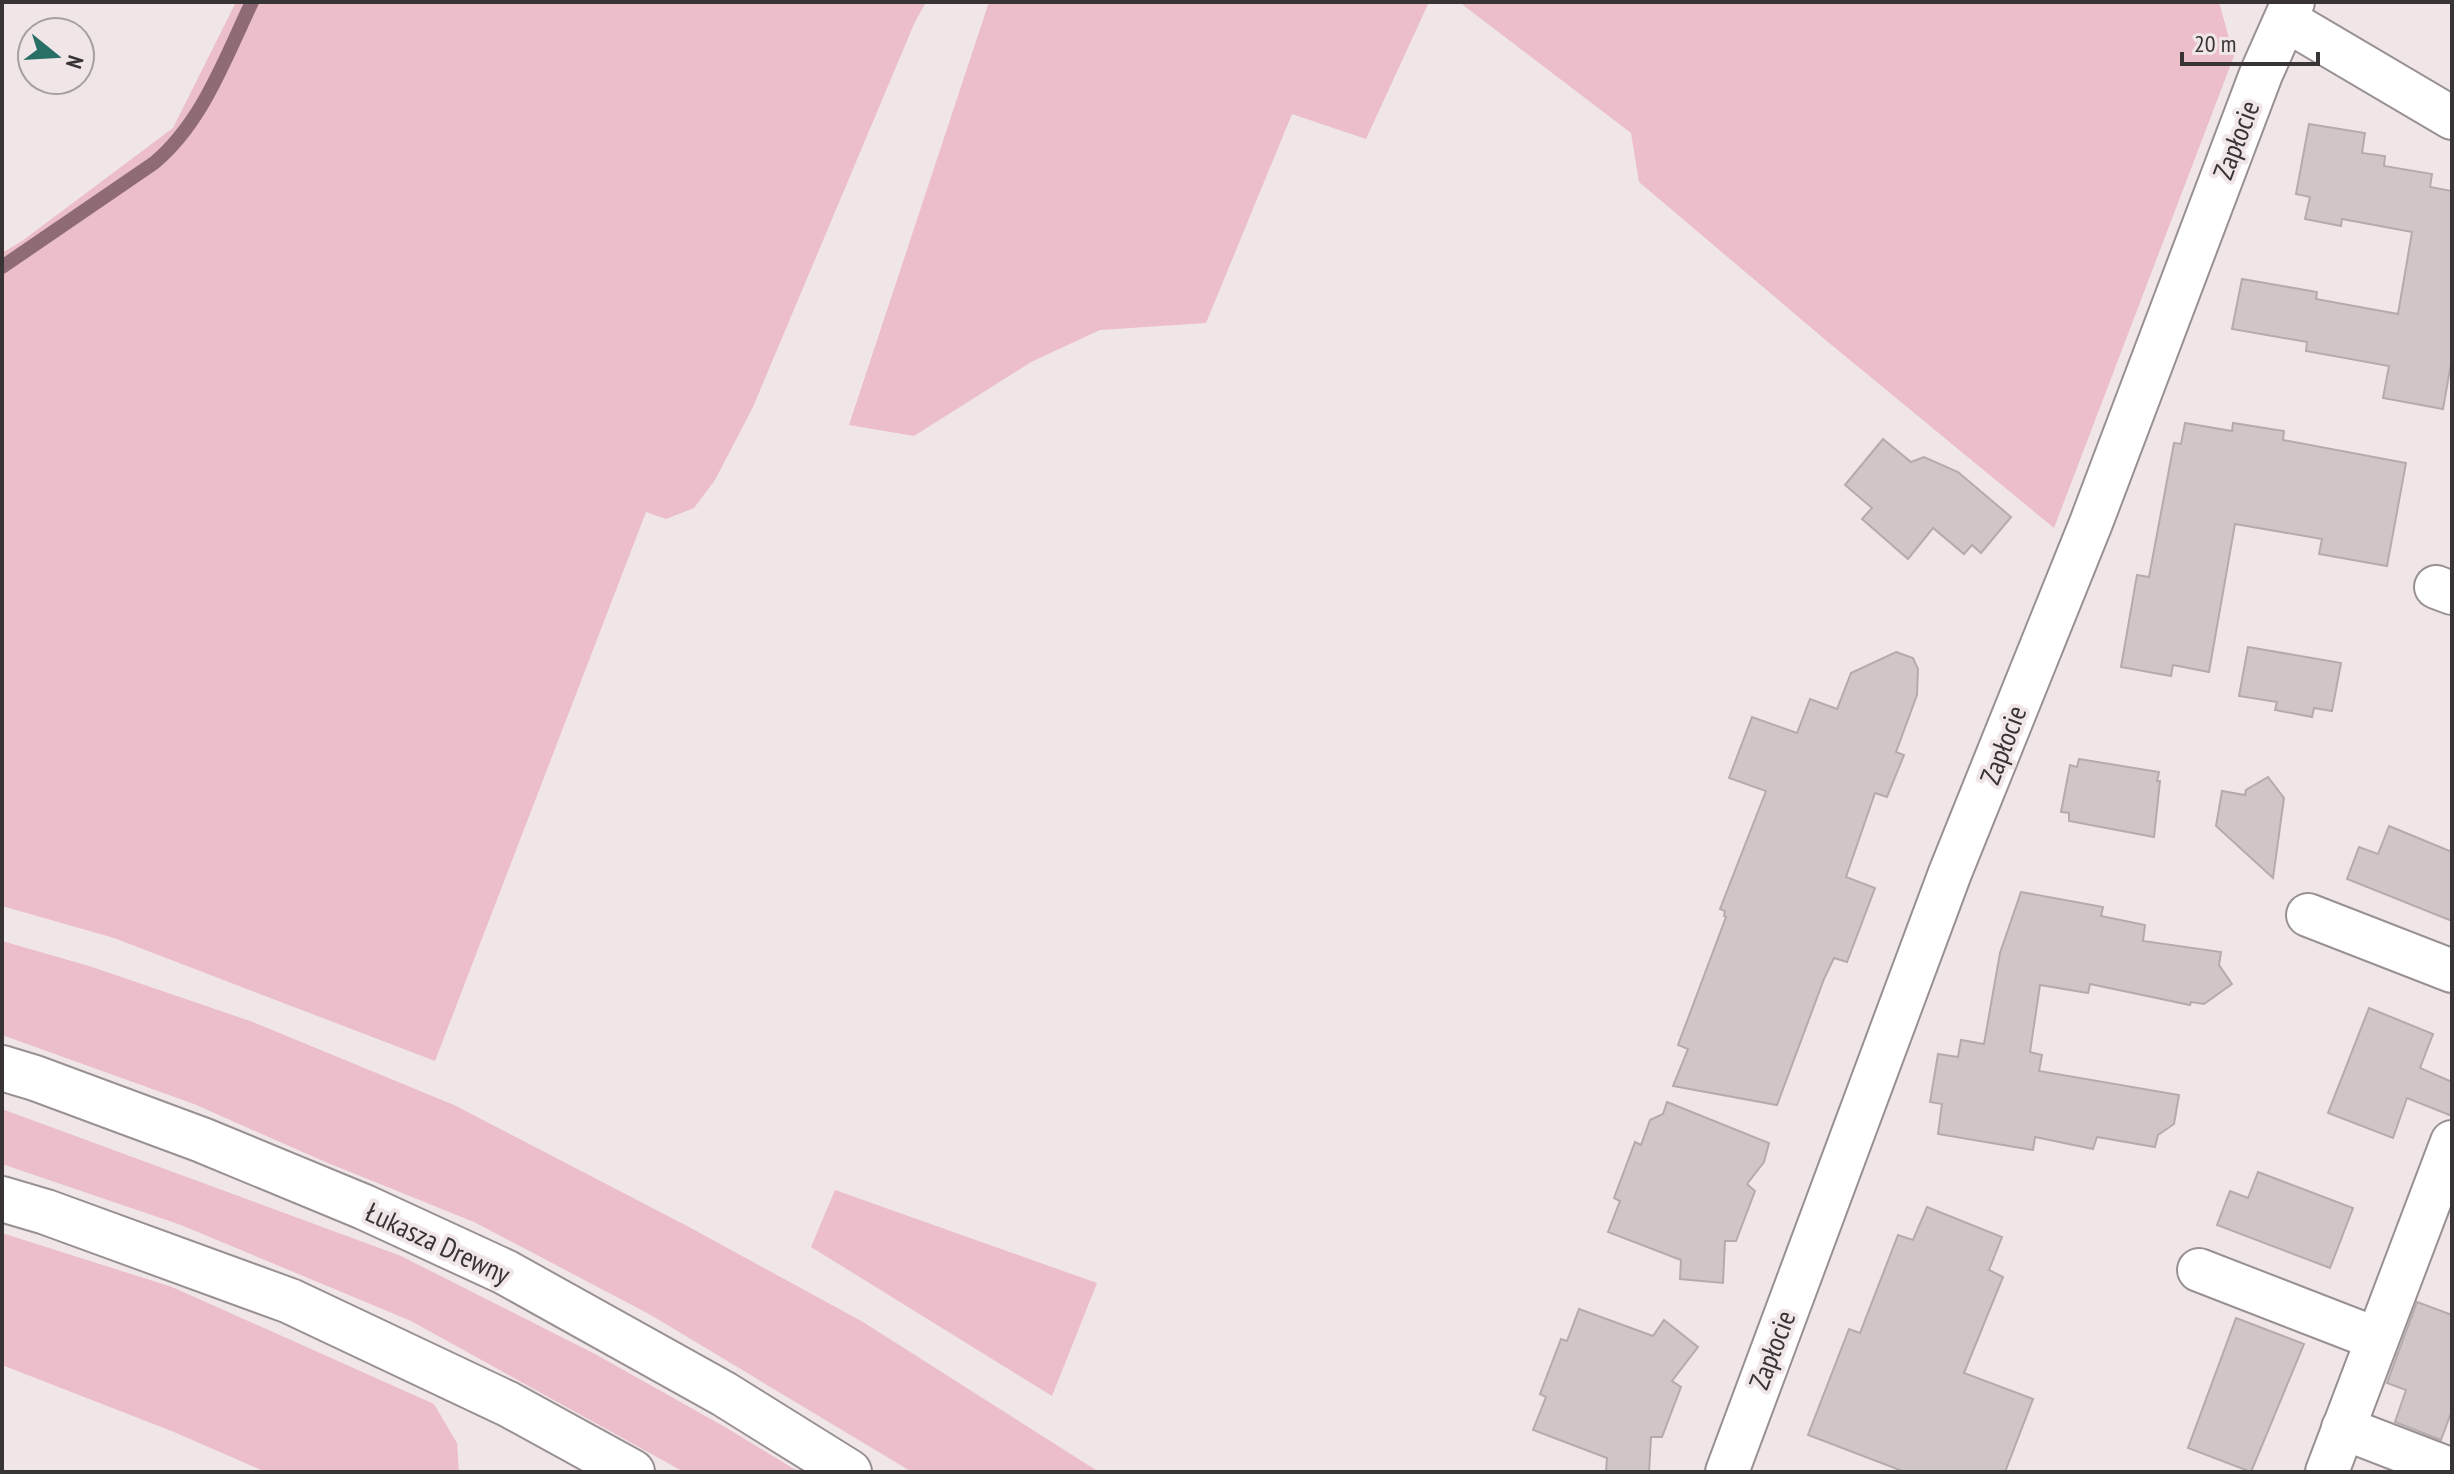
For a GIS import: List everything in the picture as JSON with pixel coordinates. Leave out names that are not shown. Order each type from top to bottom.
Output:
[{"type":"main road","name":"Łukasza Drewny","points":[[2,1068],[217,1146],[364,1207],[505,1272],[724,1394],[849,1472]]},
{"type":"main road","points":[[2,1199],[46,1212],[290,1301],[508,1404],[632,1472]]},
{"type":"street","name":"Zapłocie","points":[[1727,1472],[1950,873],[2091,523],[2261,74],[2289,11],[2452,118]]},
{"type":"street","points":[[2308,915],[2452,971]]},
{"type":"street","points":[[2327,1472],[2452,1142]]},
{"type":"street","points":[[2199,1270],[2377,1339]]},
{"type":"street","points":[[2343,1428],[2452,1470]]},
{"type":"shaded area","points":[[236,2],[926,2],[753,407],[715,480],[694,508],[666,519],[646,512],[435,1061],[114,938],[2,906],[2,253],[173,128]]},
{"type":"shaded area","points":[[989,2],[1429,2],[1366,139],[1292,114],[1206,323],[1100,330],[1031,362],[914,436],[849,425]]},
{"type":"shaded area","points":[[1459,2],[2219,2],[2234,56],[2054,528],[1639,182],[1631,133]]},
{"type":"shaded area","points":[[2,941],[89,966],[253,1022],[454,1105],[863,1322],[1099,1472],[912,1472],[649,1314],[474,1222],[323,1161],[194,1104],[2,1035]]},
{"type":"shaded area","points":[[2,1109],[401,1256],[595,1354],[799,1472],[684,1472],[411,1321],[181,1225],[2,1164]]},
{"type":"shaded area","points":[[835,1190],[1097,1283],[1052,1396],[811,1247]]},
{"type":"shaded area","points":[[2,1233],[172,1287],[434,1404],[457,1443],[459,1472],[266,1472],[174,1432],[2,1365]]},
{"type":"building","points":[[2309,124],[2365,133],[2362,153],[2385,156],[2384,166],[2432,174],[2430,187],[2452,191],[2452,358],[2443,409],[2383,398],[2389,366],[2306,351],[2307,342],[2232,329],[2242,279],[2317,292],[2316,299],[2398,314],[2412,232],[2342,219],[2341,226],[2305,219],[2310,197],[2296,194]]},
{"type":"building","points":[[2185,423],[2232,431],[2233,423],[2284,431],[2283,440],[2406,463],[2387,566],[2319,554],[2322,539],[2235,524],[2209,672],[2173,665],[2171,676],[2121,667],[2137,575],[2149,577],[2174,443],[2181,444]]},
{"type":"building","points":[[1883,439],[1911,462],[1924,457],[1958,472],[2011,517],[1981,553],[1972,545],[1964,554],[1933,528],[1908,559],[1862,519],[1872,508],[1845,485]]},
{"type":"building","points":[[2248,647],[2341,663],[2332,711],[2314,708],[2312,717],[2275,710],[2277,702],[2239,696]]},
{"type":"building","points":[[1896,652],[1913,658],[1918,669],[1917,695],[1896,752],[1904,755],[1887,797],[1875,793],[1846,877],[1875,888],[1847,962],[1834,958],[1824,979],[1777,1105],[1673,1086],[1688,1049],[1678,1045],[1726,917],[1725,911],[1720,909],[1766,791],[1729,778],[1752,717],[1797,733],[1810,699],[1837,709],[1851,673]]},
{"type":"building","points":[[2079,759],[2159,772],[2154,837],[2069,821],[2069,813],[2061,812],[2070,765],[2077,767]]},
{"type":"building","points":[[2268,777],[2284,798],[2273,878],[2216,826],[2222,791],[2245,795],[2246,790]]},
{"type":"building","points":[[2389,826],[2452,852],[2452,921],[2347,879],[2359,847],[2378,854]]},
{"type":"building","points":[[2021,892],[2103,907],[2101,916],[2145,925],[2143,941],[2221,952],[2219,965],[2232,984],[2204,1004],[2191,1002],[2190,1005],[2090,984],[2088,993],[2040,985],[2030,1052],[2042,1055],[2039,1071],[2179,1095],[2174,1124],[2158,1135],[2155,1147],[2097,1137],[2093,1149],[2035,1137],[2033,1150],[1938,1134],[1942,1104],[1930,1102],[1938,1054],[1958,1057],[1961,1040],[1984,1044],[2000,953]]},
{"type":"building","points":[[2369,1008],[2433,1034],[2420,1068],[2452,1082],[2452,1116],[2407,1098],[2393,1138],[2328,1113]]},
{"type":"building","points":[[1667,1102],[1769,1143],[1764,1162],[1747,1184],[1755,1191],[1736,1241],[1725,1241],[1723,1283],[1680,1279],[1681,1260],[1608,1232],[1620,1201],[1614,1198],[1635,1142],[1641,1145],[1650,1120],[1663,1114]]},
{"type":"building","points":[[2258,1172],[2353,1208],[2330,1268],[2217,1225],[2230,1191],[2248,1198]]},
{"type":"building","points":[[1927,1207],[2002,1237],[1989,1270],[2003,1277],[1964,1373],[2033,1399],[2005,1472],[1905,1472],[1808,1435],[1849,1329],[1860,1333],[1898,1235],[1913,1240]]},
{"type":"building","points":[[2417,1302],[2452,1315],[2452,1410],[2441,1440],[2395,1422],[2406,1390],[2387,1383]]},
{"type":"building","points":[[1579,1309],[1653,1336],[1664,1320],[1698,1347],[1672,1381],[1681,1387],[1662,1437],[1651,1437],[1649,1472],[1606,1472],[1607,1458],[1533,1430],[1546,1397],[1540,1394],[1561,1339],[1567,1341]]},
{"type":"building","points":[[2236,1318],[2304,1344],[2251,1472],[2188,1448]]},
{"type":"waterway","points":[[2,267],[154,163],[171,147],[211,88],[252,2]]}]
